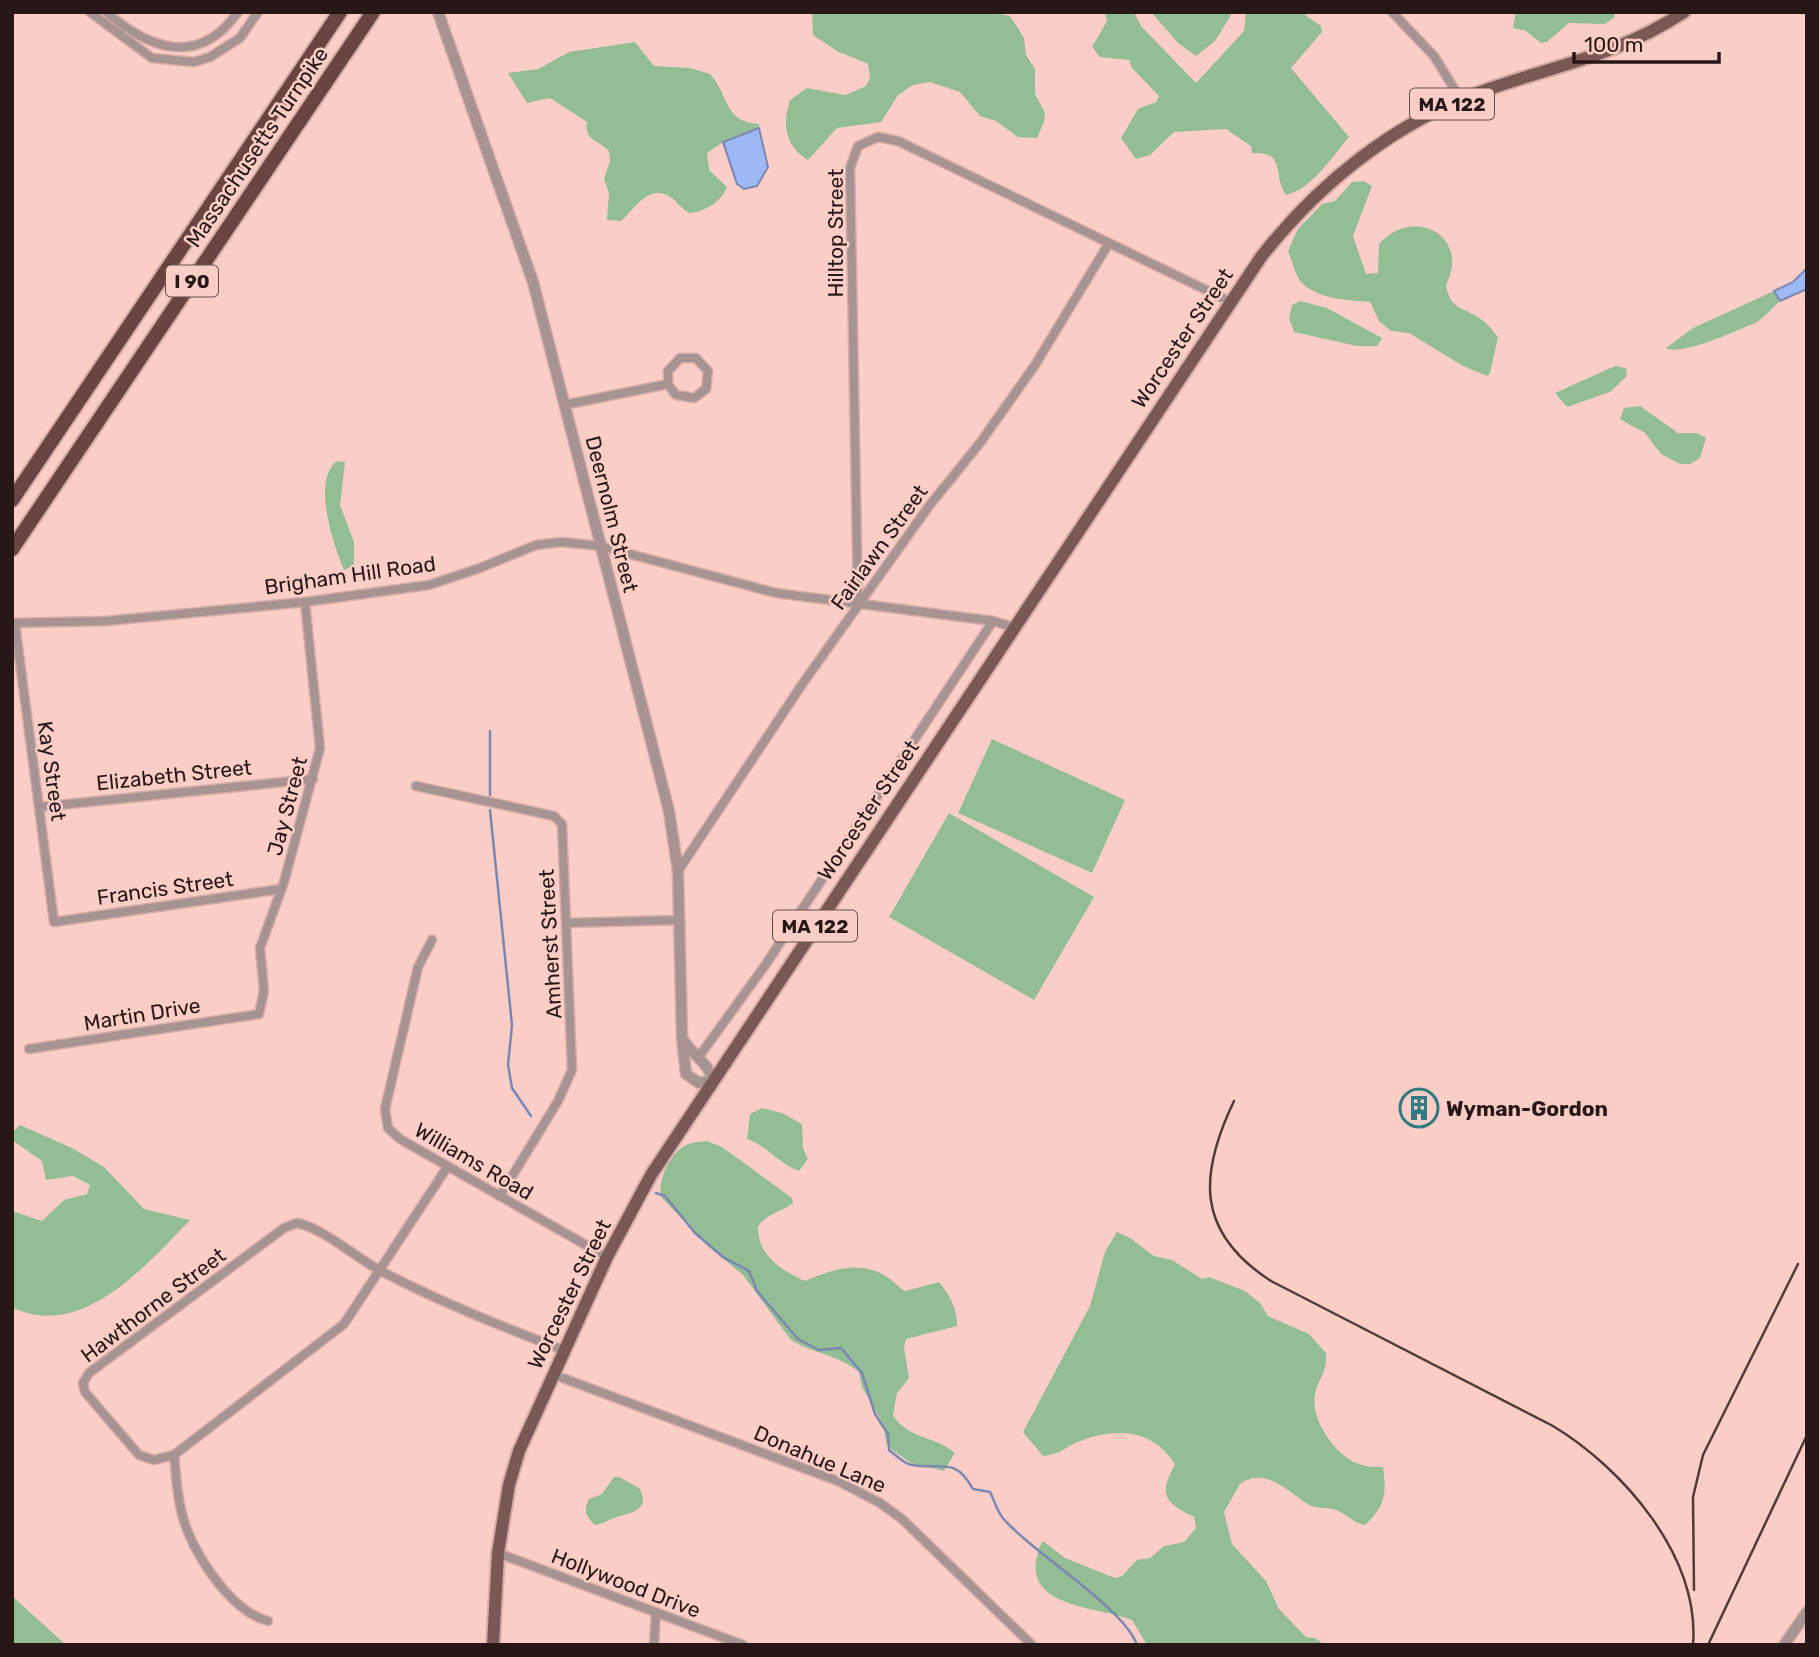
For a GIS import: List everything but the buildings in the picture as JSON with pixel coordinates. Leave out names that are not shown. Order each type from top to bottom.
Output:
[{"type":"highway","name":"Massachusetts Turnpike","points":[[12,500],[340,12]]},
{"type":"highway","name":"Massachusetts Turnpike","points":[[12,549],[373,12]]},
{"type":"main road","name":"MA 122","points":[[1461,100],[1627,45],[1684,12]]},
{"type":"main road","name":"Worcester Street","points":[[493,1645],[498,1553],[513,1468],[563,1350],[607,1257],[651,1175],[1259,259],[1309,202],[1350,166],[1395,134],[1461,100]]},
{"type":"street","points":[[90,12],[152,58],[194,62],[210,57],[240,38],[258,12]]},
{"type":"street","points":[[106,12],[143,40],[171,47],[198,44],[224,32],[238,12]]},
{"type":"street","name":"Deernolm Street","points":[[438,12],[533,282],[669,811],[678,871],[682,1038],[686,1074],[699,1083],[713,1080]]},
{"type":"street","points":[[1392,12],[1433,56],[1461,100]]},
{"type":"street","name":"Hilltop Street","points":[[858,605],[850,168],[853,152],[872,139],[891,139],[1229,301]]},
{"type":"street","name":"Fairlawn Street","points":[[678,871],[858,605],[1029,374],[1109,243]]},
{"type":"street","points":[[684,357],[700,360],[708,371],[706,389],[694,398],[680,397],[668,384],[670,367],[684,357]]},
{"type":"street","points":[[564,405],[668,384]]},
{"type":"street","name":"Brigham Hill Road","points":[[14,624],[106,621],[305,603],[429,585],[543,543],[562,542],[600,546],[760,590],[993,621],[1013,627]]},
{"type":"street","name":"Jay Street","points":[[259,1014],[264,991],[259,953],[313,779],[320,736],[305,603]]},
{"type":"street","points":[[698,1058],[766,964],[993,621]]},
{"type":"street","name":"Kay Street","points":[[14,624],[54,922]]},
{"type":"street","name":"Elizabeth Street","points":[[40,807],[313,779]]},
{"type":"street","name":"Amherst Street","points":[[416,786],[559,818],[567,923],[572,1070],[558,1101],[500,1196]]},
{"type":"street","name":"Francis Street","points":[[54,922],[281,889]]},
{"type":"street","points":[[567,923],[678,920]]},
{"type":"street","name":"Williams Road","points":[[432,940],[418,967],[385,1120],[387,1128],[400,1139],[607,1257]]},
{"type":"street","name":"Martin Drive","points":[[29,1049],[259,1014]]},
{"type":"street","points":[[682,1038],[710,1068],[713,1080]]},
{"type":"street","points":[[268,1621],[250,1614],[233,1601],[194,1545],[182,1516],[174,1455],[332,1336],[350,1318],[377,1269],[448,1166]]},
{"type":"street","name":"Hawthorne Street","points":[[174,1455],[150,1460],[133,1449],[86,1395],[83,1383],[87,1376],[293,1224],[310,1228],[377,1269]]},
{"type":"street","points":[[377,1269],[447,1305],[563,1350]]},
{"type":"street","name":"Donahue Lane","points":[[552,1374],[838,1481],[880,1503],[933,1548],[1032,1645]]},
{"type":"street","name":"Hollywood Drive","points":[[498,1553],[743,1645]]},
{"type":"street","points":[[654,1645],[656,1612]]},
{"type":"street","points":[[1784,1645],[1807,1612]]},
{"type":"green space","points":[[812,12],[989,12],[1010,16],[1024,38],[1026,55],[1035,69],[1035,94],[1045,113],[1037,138],[1018,137],[996,121],[980,116],[960,92],[930,82],[913,85],[898,95],[881,122],[837,128],[808,160],[794,148],[787,134],[786,118],[790,100],[807,88],[846,95],[866,86],[870,77],[868,64],[837,51],[813,35]]},
{"type":"green space","points":[[1105,12],[1134,12],[1141,26],[1196,83],[1244,31],[1246,12],[1301,12],[1321,26],[1322,32],[1291,68],[1349,137],[1313,179],[1286,195],[1274,160],[1270,156],[1252,153],[1251,146],[1226,129],[1174,132],[1150,155],[1136,159],[1121,138],[1138,109],[1156,102],[1159,96],[1132,68],[1129,60],[1100,57],[1092,47],[1107,21]]},
{"type":"green space","points":[[1151,12],[1230,12],[1231,15],[1215,41],[1196,56],[1178,43]]},
{"type":"green space","points":[[1516,12],[1613,12],[1615,17],[1605,24],[1569,23],[1547,42],[1541,43],[1526,31],[1513,28]]},
{"type":"green space","points":[[635,42],[654,66],[690,68],[710,74],[733,113],[747,122],[759,124],[759,128],[723,142],[707,153],[709,170],[727,187],[717,202],[701,211],[689,213],[672,198],[656,193],[643,199],[621,221],[607,220],[609,193],[604,179],[610,161],[609,151],[590,136],[587,122],[550,98],[527,103],[508,73],[538,69],[569,52]]},
{"type":"green space","points":[[1364,181],[1372,186],[1353,236],[1366,274],[1378,273],[1379,244],[1393,232],[1408,227],[1423,227],[1435,232],[1445,241],[1451,253],[1452,268],[1446,285],[1451,300],[1484,322],[1498,337],[1487,376],[1463,366],[1409,333],[1391,331],[1379,321],[1370,302],[1325,296],[1308,288],[1299,279],[1288,251],[1298,229],[1322,204],[1335,201],[1352,182]]},
{"type":"green space","points":[[1774,291],[1780,301],[1755,323],[1696,346],[1673,350],[1666,348],[1693,328]]},
{"type":"green space","points":[[1300,301],[1327,308],[1382,338],[1377,346],[1357,346],[1294,332],[1289,318],[1292,305]]},
{"type":"green space","points":[[1615,366],[1626,368],[1627,376],[1610,392],[1567,407],[1555,393]]},
{"type":"green space","points":[[1640,406],[1678,433],[1697,433],[1706,438],[1700,458],[1690,464],[1680,464],[1661,454],[1645,433],[1620,419],[1624,408]]},
{"type":"green space","points":[[337,461],[345,462],[340,505],[354,542],[354,566],[344,570],[335,546],[325,498],[329,470]]},
{"type":"green space","points":[[992,739],[1125,800],[1092,873],[958,813]]},
{"type":"green space","points":[[949,813],[1094,897],[1034,1000],[889,917]]},
{"type":"green space","points":[[762,1108],[782,1113],[802,1124],[803,1148],[808,1159],[799,1171],[747,1139],[750,1114]]},
{"type":"green space","points":[[20,1125],[72,1148],[104,1167],[144,1209],[190,1220],[133,1277],[87,1307],[62,1314],[37,1315],[12,1307],[12,1211],[42,1221],[64,1200],[87,1194],[90,1185],[73,1176],[46,1180],[42,1161],[12,1140],[12,1133]]},
{"type":"green space","points":[[707,1141],[722,1147],[792,1198],[793,1203],[765,1219],[758,1227],[762,1246],[767,1254],[788,1272],[805,1281],[835,1270],[867,1268],[905,1291],[939,1282],[943,1287],[954,1308],[957,1326],[906,1339],[904,1348],[909,1378],[897,1393],[893,1415],[906,1429],[955,1453],[944,1471],[911,1463],[891,1449],[886,1442],[883,1424],[862,1387],[859,1372],[841,1361],[790,1339],[743,1275],[708,1246],[662,1198],[661,1184],[665,1169],[674,1156],[687,1145]]},
{"type":"green space","points":[[1117,1232],[1154,1256],[1172,1260],[1202,1279],[1209,1277],[1245,1291],[1260,1303],[1268,1316],[1309,1334],[1326,1353],[1324,1372],[1315,1395],[1316,1414],[1326,1435],[1340,1452],[1356,1463],[1383,1467],[1385,1485],[1377,1512],[1365,1525],[1361,1524],[1336,1510],[1309,1505],[1276,1483],[1259,1478],[1240,1484],[1224,1512],[1232,1544],[1266,1581],[1279,1609],[1306,1637],[1315,1638],[1325,1645],[1147,1645],[1132,1620],[1070,1604],[1044,1589],[1037,1577],[1036,1561],[1043,1541],[1065,1558],[1115,1578],[1122,1576],[1137,1560],[1150,1558],[1164,1546],[1184,1542],[1196,1528],[1194,1517],[1176,1507],[1167,1496],[1167,1483],[1175,1464],[1166,1453],[1146,1438],[1122,1433],[1096,1436],[1043,1456],[1023,1432],[1090,1306],[1105,1252]]},
{"type":"green space","points":[[614,1477],[639,1488],[643,1502],[641,1507],[631,1513],[595,1525],[586,1513],[587,1503],[589,1499],[602,1494]]},
{"type":"green space","points":[[12,1596],[66,1645],[12,1645]]},
{"type":"water","points":[[759,128],[768,167],[757,186],[744,189],[737,184],[723,142]]},
{"type":"water","points":[[1807,268],[1807,289],[1780,301],[1774,291],[1793,282]]},
{"type":"waterway","points":[[490,731],[490,795]]},
{"type":"waterway","points":[[490,810],[512,1025],[508,1065],[512,1088],[531,1116]]},
{"type":"waterway","points":[[656,1193],[665,1196],[695,1233],[723,1257],[749,1271],[757,1291],[798,1339],[819,1350],[841,1348],[862,1373],[875,1414],[888,1434],[889,1450],[909,1464],[954,1468],[973,1489],[990,1492],[1002,1517],[1114,1614],[1129,1630],[1137,1645]]},
{"type":"railway","points":[[1234,1101],[1214,1153],[1210,1177],[1211,1200],[1217,1222],[1228,1242],[1246,1262],[1271,1281],[1553,1426],[1606,1466],[1652,1519],[1670,1548],[1684,1580],[1692,1612],[1693,1645]]},
{"type":"railway","points":[[1694,1590],[1693,1497],[1703,1455],[1798,1264]]},
{"type":"railway","points":[[1708,1645],[1807,1435]]},
{"type":"place","name":"Wyman-Gordon","points":[[1419,1108]]}]
